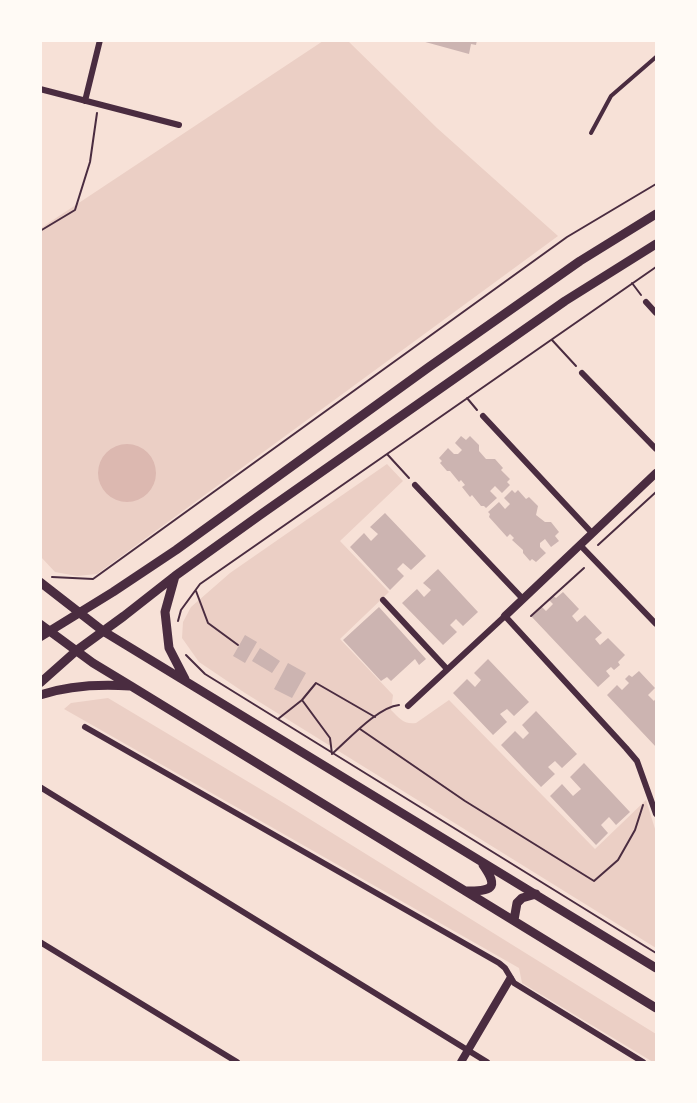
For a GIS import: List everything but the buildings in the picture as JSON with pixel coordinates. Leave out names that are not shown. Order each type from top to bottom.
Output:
[{"type":"main road","points":[[43,631],[78,613],[176,550],[580,261],[657,214]]},
{"type":"main road","points":[[40,683],[76,651],[175,576],[565,301],[657,244]]},
{"type":"main road","points":[[175,576],[165,612],[169,648],[186,681]]},
{"type":"main road","points":[[45,579],[78,613],[103,631],[657,968]]},
{"type":"main road","points":[[43,631],[657,1008]]},
{"type":"main road","points":[[40,694],[63,688],[98,684],[131,686]]},
{"type":"main road","points":[[466,891],[487,891],[491,888],[493,882],[480,860]]},
{"type":"main road","points":[[514,920],[517,903],[522,898],[536,894]]},
{"type":"street","points":[[85,101],[100,40]]},
{"type":"street","points":[[40,89],[179,125]]},
{"type":"street","points":[[646,302],[657,313]]},
{"type":"street","points":[[582,373],[657,449]]},
{"type":"street","points":[[483,416],[592,533]]},
{"type":"street","points":[[408,706],[657,473]]},
{"type":"street","points":[[415,485],[522,598]]},
{"type":"street","points":[[580,545],[657,624]]},
{"type":"street","points":[[383,600],[447,669]]},
{"type":"street","points":[[505,616],[637,761],[657,814]]},
{"type":"street","points":[[86,726],[500,963],[510,979],[643,1062]]},
{"type":"street","points":[[40,787],[487,1062]]},
{"type":"street","points":[[40,942],[237,1062]]},
{"type":"street","points":[[461,1062],[510,979]]},
{"type":"lane","points":[[591,133],[611,96],[657,57]]},
{"type":"path","points":[[40,231],[75,210],[90,162],[99,104]]},
{"type":"path","points":[[45,579],[93,579],[567,237],[657,184]]},
{"type":"path","points":[[632,283],[646,302]]},
{"type":"path","points":[[551,339],[582,373]]},
{"type":"path","points":[[467,398],[483,416]]},
{"type":"path","points":[[387,454],[415,485]]},
{"type":"path","points":[[598,545],[657,492]]},
{"type":"path","points":[[531,616],[584,568]]},
{"type":"path","points":[[195,590],[208,623],[238,645]]},
{"type":"path","points":[[277,719],[302,700],[316,683],[375,717]]},
{"type":"path","points":[[302,700],[330,738],[332,754],[375,717],[397,705],[408,706]]},
{"type":"path","points":[[360,729],[465,801],[594,881],[618,860],[635,830],[640,810],[649,795]]},
{"type":"shaded area","points":[[323,41],[348,41],[437,128],[558,236],[97,574],[77,576],[55,572],[41,557],[41,228]]},
{"type":"shaded area","points":[[127,444],[138,446],[148,452],[154,462],[156,473],[154,484],[148,494],[138,500],[127,502],[116,500],[106,494],[100,484],[98,473],[100,462],[106,452],[116,446]]},
{"type":"shaded area","points":[[387,464],[403,481],[340,541],[389,592],[340,639],[393,695],[391,710],[399,718],[408,723],[416,723],[449,700],[595,849],[646,800],[656,832],[656,948],[245,693],[199,662],[182,638],[183,622],[191,607],[230,573]]},
{"type":"shaded area","points":[[108,698],[287,805],[656,1034],[656,1062],[522,983],[519,968],[64,709],[71,703]]}]
